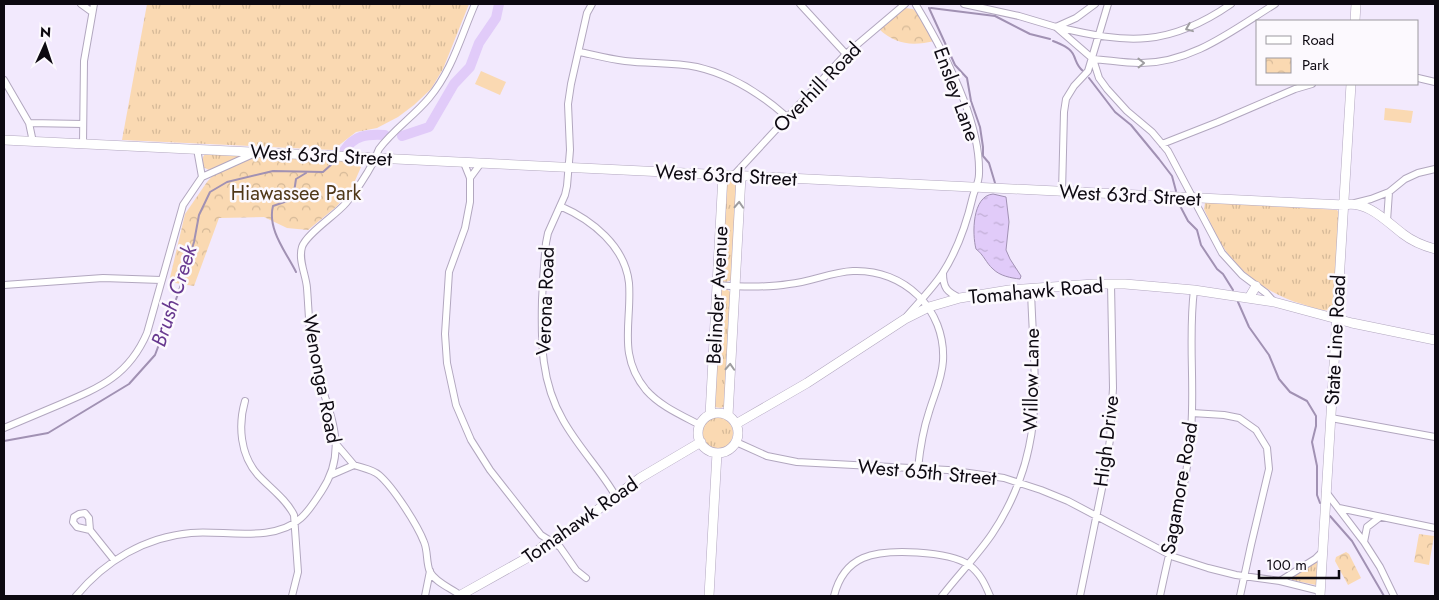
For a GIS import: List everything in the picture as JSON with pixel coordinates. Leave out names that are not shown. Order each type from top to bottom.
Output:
[{"type":"main road","points":[[1355,20],[1356,4]]},
{"type":"main road","name":"State Line Road","points":[[1320,594],[1336,318],[1346,204],[1351,85]]},
{"type":"main road","name":"West 63rd Street","points":[[4,140],[975,188],[1346,204],[1364,207],[1387,220],[1413,241],[1435,249]]},
{"type":"main road","name":"Belinder Avenue","points":[[710,415],[723,175]]},
{"type":"main road","points":[[728,416],[737,176]]},
{"type":"main road","name":"Tomahawk Road","points":[[736,424],[807,383],[905,319],[929,307],[960,298],[1009,290],[1070,284],[1111,284],[1194,290],[1274,302],[1435,340]]},
{"type":"main road","points":[[1249,298],[1256,286]]},
{"type":"main road","points":[[716,413],[728,416],[736,424],[738,436],[736,442],[728,450],[717,453],[710,451],[701,442],[699,436],[700,425],[710,415],[716,413]]},
{"type":"main road","name":"Tomahawk Road","points":[[460,596],[564,535],[615,495],[657,466],[701,442]]},
{"type":"main road","points":[[709,596],[717,453]]},
{"type":"street","points":[[81,4],[92,12]]},
{"type":"street","points":[[83,144],[84,61],[94,4]]},
{"type":"street","points":[[375,159],[378,150],[417,112],[440,85],[450,67],[475,4]]},
{"type":"street","name":"Verona Road","points":[[592,4],[586,20],[568,104],[569,168],[567,186],[552,222],[546,243],[541,341],[549,391],[562,419],[604,476],[615,495]]},
{"type":"street","points":[[800,4],[846,54]]},
{"type":"street","name":"Overhill Road","points":[[737,176],[787,117],[846,54],[905,4]]},
{"type":"street","name":"Ensley Lane","points":[[905,319],[943,273],[968,216],[979,175],[978,151],[968,115],[949,65],[937,40],[915,4]]},
{"type":"street","points":[[964,4],[1020,16],[1098,37],[1140,39],[1175,33],[1200,24],[1231,4]]},
{"type":"street","points":[[1056,27],[1076,18],[1094,4]]},
{"type":"street","points":[[1062,192],[1066,99],[1074,86],[1088,71],[1108,4]]},
{"type":"street","points":[[1093,59],[1140,63],[1171,60],[1214,42],[1275,4]]},
{"type":"street","points":[[1056,27],[1093,59],[1099,78],[1114,98],[1152,132],[1162,144],[1194,198],[1222,253],[1242,275],[1266,293],[1274,302]]},
{"type":"street","points":[[580,52],[624,61],[679,64],[727,76],[747,86],[787,117]]},
{"type":"street","points":[[1419,78],[1435,82]]},
{"type":"street","points":[[4,80],[29,123],[33,142]]},
{"type":"street","points":[[1162,144],[1309,85]]},
{"type":"street","points":[[29,123],[83,124]]},
{"type":"street","points":[[197,150],[202,177]]},
{"type":"street","points":[[4,428],[98,388],[124,369],[137,352],[147,332],[183,205],[202,177],[257,152]]},
{"type":"street","name":"Wenonga Road","points":[[76,596],[114,560],[142,545],[176,534],[207,532],[255,533],[287,527],[312,506],[332,475],[337,445],[334,426],[312,353],[308,324],[307,286],[301,248],[304,241],[310,235],[348,201],[375,159]]},
{"type":"street","points":[[464,163],[470,178],[468,217],[453,258],[448,283],[445,346],[450,386],[464,427],[480,456],[540,534],[560,547],[576,570],[586,578]]},
{"type":"street","points":[[470,178],[481,163]]},
{"type":"street","points":[[1346,204],[1371,199],[1389,192],[1405,179],[1418,172],[1435,169]]},
{"type":"street","points":[[1387,220],[1389,192]]},
{"type":"street","points":[[560,206],[576,214],[600,232],[616,248],[622,259],[629,282],[627,344],[632,365],[645,389],[657,400],[700,425]]},
{"type":"street","points":[[717,285],[762,287],[789,284],[846,272],[862,271],[890,277],[908,287],[929,307],[942,341],[943,364],[941,377],[924,426],[918,468]]},
{"type":"street","points":[[943,273],[943,284],[948,292],[960,298]]},
{"type":"street","points":[[4,285],[103,278],[161,280]]},
{"type":"street","name":"High Drive","points":[[1080,596],[1106,469],[1112,416],[1111,284]]},
{"type":"street","name":"Willow Lane","points":[[942,596],[992,533],[1008,506],[1018,483],[1029,448],[1033,423],[1034,385],[1031,288]]},
{"type":"street","name":"Sagamore Road","points":[[1160,596],[1187,466],[1192,413],[1190,332],[1194,290]]},
{"type":"street","points":[[246,401],[242,414],[241,428],[245,453],[250,465],[290,507],[294,515],[298,572],[292,596]]},
{"type":"street","points":[[1192,413],[1239,418],[1256,430],[1267,448],[1270,464],[1268,477],[1240,596]]},
{"type":"street","points":[[1331,418],[1435,438]]},
{"type":"street","name":"West 65th Street","points":[[736,442],[766,456],[790,461],[964,471],[997,477],[1054,495],[1168,554],[1208,568],[1244,577],[1280,581],[1320,594]]},
{"type":"street","points":[[337,445],[354,465],[379,475],[394,494],[424,543],[430,571],[425,596]]},
{"type":"street","points":[[332,475],[354,465]]},
{"type":"street","points":[[1326,492],[1364,542],[1380,567],[1394,596]]},
{"type":"street","points":[[1338,508],[1435,528]]},
{"type":"street","points":[[1364,542],[1367,526],[1380,517]]},
{"type":"street","points":[[90,530],[114,560]]},
{"type":"street","points":[[1280,581],[1290,576],[1323,551]]},
{"type":"street","points":[[834,596],[845,572],[858,561],[874,554],[894,553],[933,555],[958,559],[981,576],[990,596]]},
{"type":"street","points":[[430,571],[439,582],[460,596]]},
{"type":"green space","points":[[147,4],[469,4],[443,69],[431,89],[398,117],[377,128],[356,132],[333,150],[122,140]]},
{"type":"green space","points":[[905,8],[913,9],[917,13],[935,41],[905,43],[892,38],[879,29]]},
{"type":"green space","points":[[481,71],[506,82],[500,95],[475,84]]},
{"type":"green space","points":[[1385,108],[1413,111],[1411,123],[1384,120]]},
{"type":"green space","points":[[205,154],[238,155],[239,157],[209,170],[203,167],[203,157]]},
{"type":"green space","name":"Hiawassee Park","points":[[251,157],[356,161],[361,167],[351,190],[336,207],[308,230],[287,228],[264,217],[219,218],[194,286],[169,282],[185,214],[215,173]]},
{"type":"green space","points":[[731,180],[737,186],[731,280],[726,282],[720,281],[727,182]]},
{"type":"green space","points":[[1205,203],[1337,210],[1339,213],[1334,305],[1332,310],[1317,309],[1289,300],[1266,288],[1244,272],[1226,252],[1215,232],[1204,209]]},
{"type":"green space","points":[[727,289],[731,293],[725,406],[721,408],[714,407],[720,290]]},
{"type":"green space","points":[[717,417],[723,418],[728,422],[732,427],[732,439],[728,444],[723,448],[717,449],[711,448],[706,444],[702,439],[701,433],[702,427],[706,422],[711,418]]},
{"type":"green space","points":[[1419,534],[1434,536],[1429,565],[1414,562]]},
{"type":"green space","points":[[1346,552],[1349,554],[1361,578],[1348,585],[1335,561],[1336,557]]},
{"type":"green space","points":[[1318,562],[1318,583],[1316,585],[1292,580],[1292,578]]},
{"type":"water","points":[[993,194],[1006,197],[1009,222],[1006,250],[1021,276],[1020,279],[1006,276],[996,271],[976,249],[974,226],[977,208],[986,196]]},
{"type":"waterway","name":"Brush Creek","points":[[402,136],[429,127],[454,84],[470,67],[479,43],[496,18],[499,4]]},
{"type":"waterway","points":[[929,8],[955,65],[967,78],[971,101],[980,127],[983,156],[989,163],[995,183]]},
{"type":"waterway","points":[[931,8],[995,16],[1030,34],[1050,39]]},
{"type":"waterway","points":[[1053,41],[1071,51],[1078,66],[1083,71]]},
{"type":"waterway","points":[[1089,78],[1115,112],[1131,125],[1159,159],[1172,176],[1176,191]]},
{"type":"waterway","name":"Brush Creek","points":[[344,151],[352,142],[362,137],[385,135]]},
{"type":"waterway","name":"Brush Creek","points":[[4,441],[48,433],[129,384],[155,355],[178,294],[194,242],[199,215],[210,192],[227,182],[273,171],[323,172],[333,163]]},
{"type":"waterway","points":[[296,272],[278,240],[272,215],[273,206],[293,199],[296,179],[306,173]]},
{"type":"waterway","points":[[1178,202],[1188,221],[1197,230],[1201,245],[1233,290]]},
{"type":"waterway","points":[[1238,302],[1249,327],[1269,355],[1279,379],[1290,392],[1307,401],[1316,416],[1316,426],[1312,442],[1317,466],[1317,495],[1320,503]]},
{"type":"waterway","points":[[1330,516],[1352,541],[1384,596]]}]
